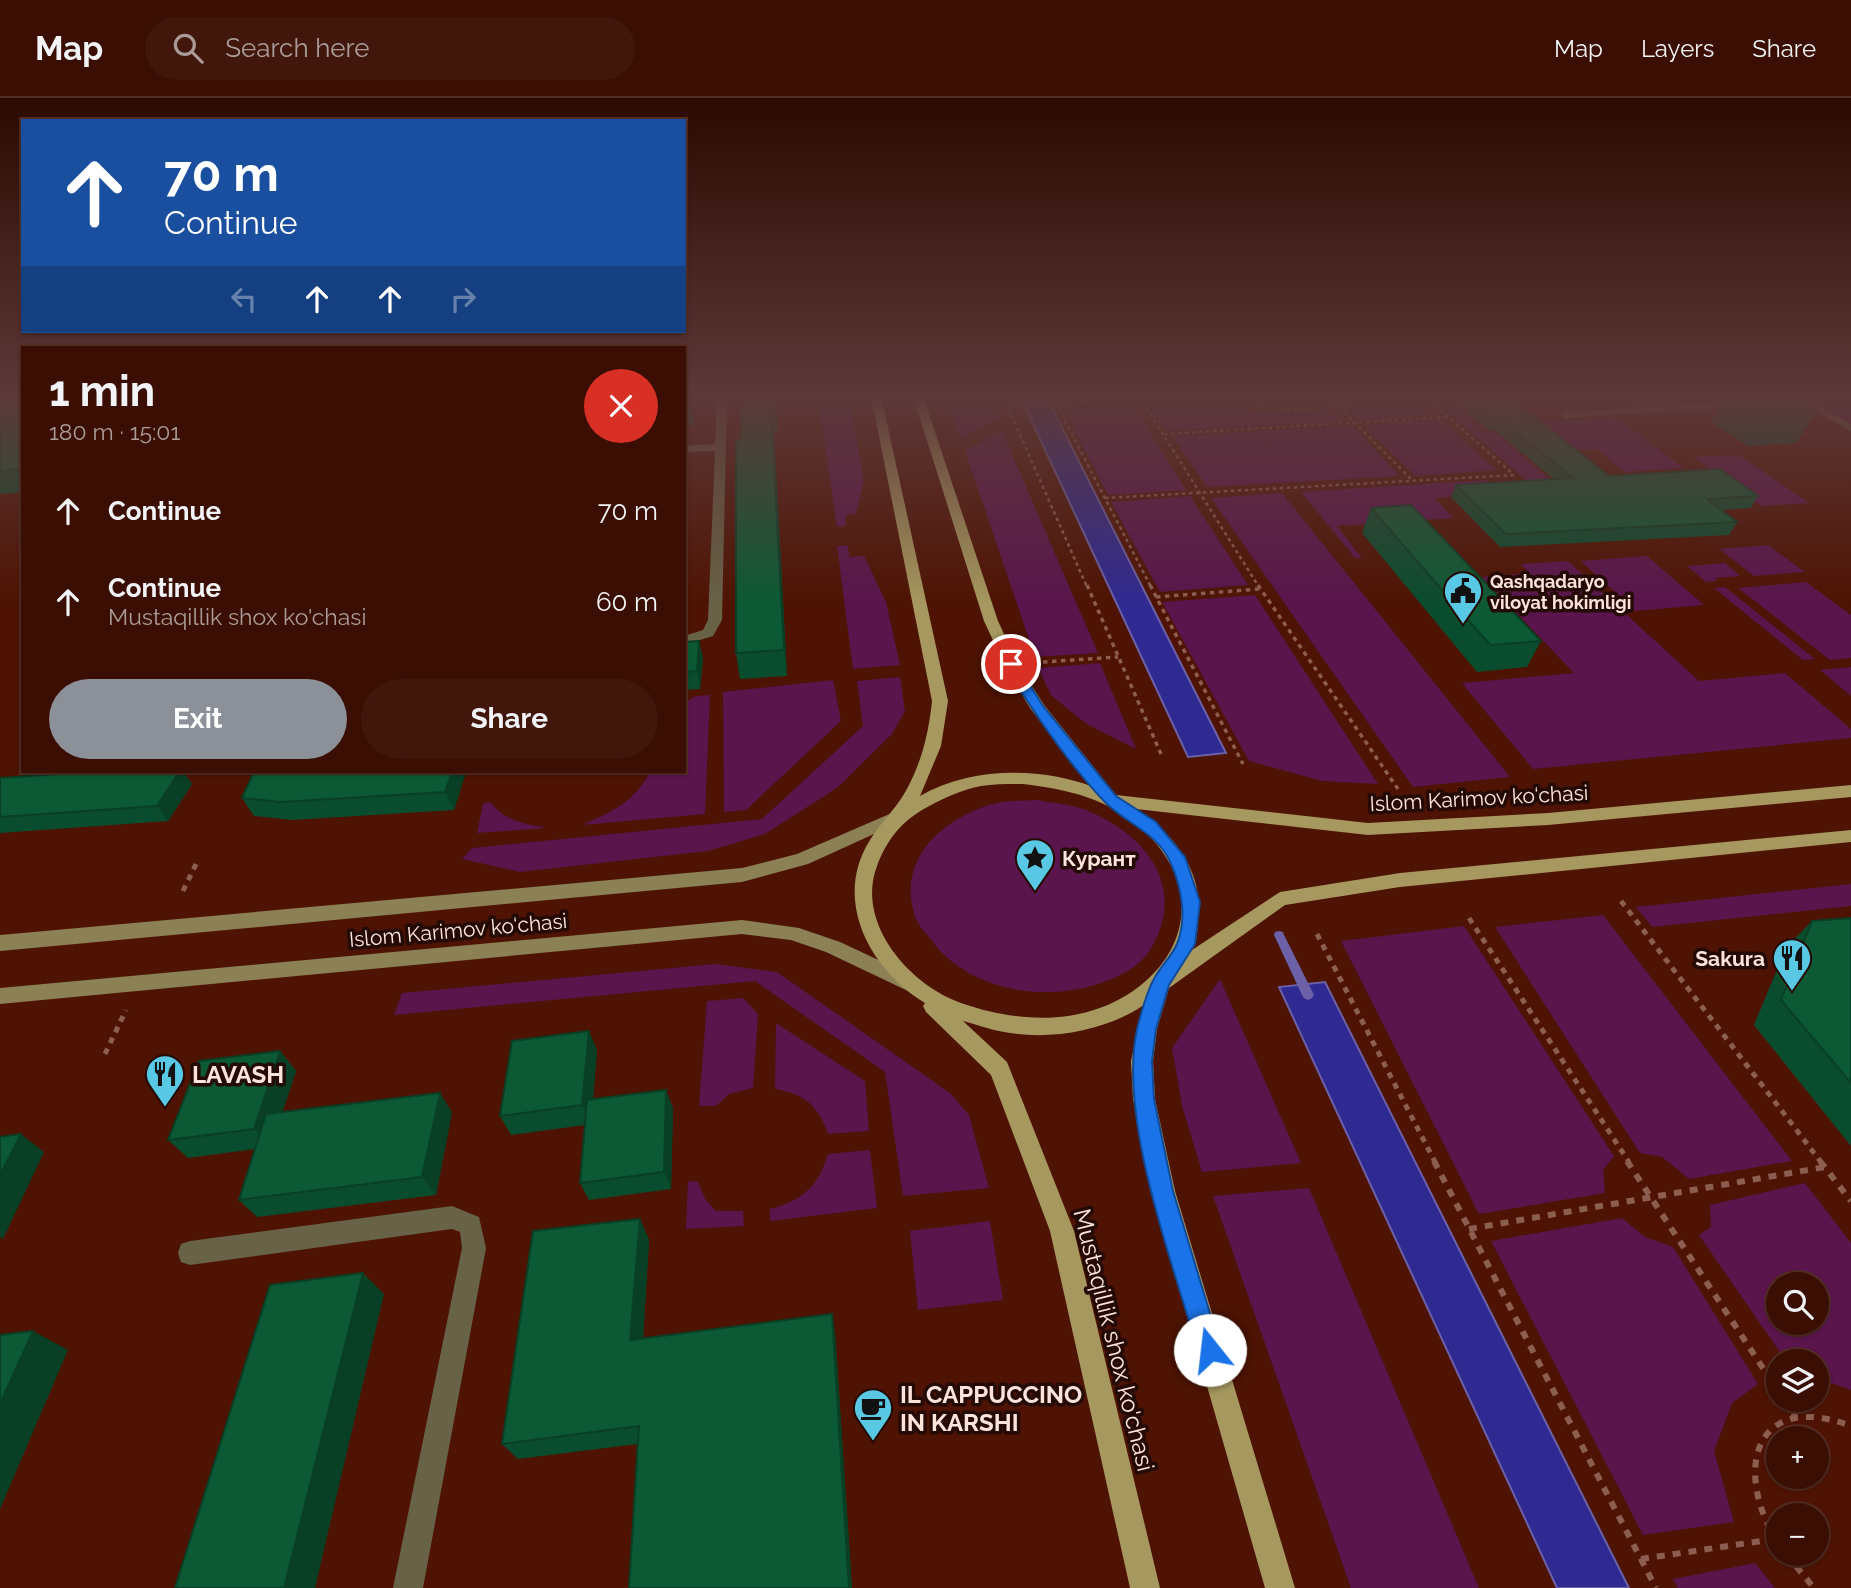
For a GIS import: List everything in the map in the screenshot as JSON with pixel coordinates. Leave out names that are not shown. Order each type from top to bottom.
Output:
[{"type":"main road","points":[[891,466],[940,701],[937,738],[924,775],[901,815],[877,843],[864,877],[864,914],[880,950],[910,984],[956,1011],[1011,1025],[1068,1025],[1120,1010],[1280,899],[1400,880],[1851,836]]},
{"type":"main road","points":[[941,466],[991,621],[1011,664],[1038,708],[1111,800]]},
{"type":"main road","points":[[901,815],[937,794],[978,781],[1023,778],[1068,784],[1111,800],[1150,826],[1179,861],[1192,902],[1186,944],[1160,983],[1147,1029],[1142,1061],[1144,1099],[1151,1144],[1163,1191],[1280,1588]]},
{"type":"main road","name":"Islom Karimov ko‘chasi","points":[[1111,800],[1368,829],[1548,819],[1851,790]]},
{"type":"main road","name":"Islom Karimov ko‘chasi","points":[[0,943],[742,875],[802,859],[901,815]]},
{"type":"main road","name":"Islom Karimov ko‘chasi","points":[[0,996],[742,927],[792,933],[833,947],[910,984]]},
{"type":"main road","name":"Mustaqillik shox ko'chasi","points":[[910,984],[999,1069],[1062,1231],[1145,1588]]},
{"type":"lane","points":[[686,640],[708,633],[715,620],[720,466]]},
{"type":"lane","points":[[190,1253],[452,1217],[471,1225],[474,1248],[408,1588]]},
{"type":"path","points":[[1033,466],[1161,754]]},
{"type":"path","points":[[1088,466],[1243,764]]},
{"type":"path","points":[[1181,466],[1260,589],[1400,792]]},
{"type":"path","points":[[1398,466],[1413,481]]},
{"type":"path","points":[[1105,498],[1515,475],[1504,466]]},
{"type":"path","points":[[1156,597],[1260,589]]},
{"type":"path","points":[[1044,662],[1118,657]]},
{"type":"path","points":[[183,891],[198,862]]},
{"type":"path","points":[[1621,901],[1851,1201]]},
{"type":"path","points":[[1469,918],[1766,1373]]},
{"type":"path","points":[[1317,934],[1656,1588]]},
{"type":"path","points":[[105,1054],[126,1010]]},
{"type":"path","points":[[1469,1229],[1825,1167]]},
{"type":"path","points":[[1792,1412],[1796,1418]]},
{"type":"path","points":[[1766,1518],[1758,1499],[1753,1465],[1761,1438],[1779,1422],[1807,1415],[1851,1426]]},
{"type":"path","points":[[1641,1559],[1766,1542]]},
{"type":"path","points":[[1796,1566],[1814,1588]]},
{"type":"shaded area","points":[[828,466],[861,466],[864,481],[856,514],[846,515],[846,526],[837,527]]},
{"type":"shaded area","points":[[970,466],[1017,466],[1098,653],[1035,657]]},
{"type":"shaded area","points":[[1052,466],[1081,466],[1226,753],[1188,757]]},
{"type":"shaded area","points":[[1093,466],[1171,466],[1186,490],[1108,495]]},
{"type":"shaded area","points":[[1193,466],[1390,466],[1400,476],[1207,487]]},
{"type":"shaded area","points":[[1405,466],[1491,466],[1496,470],[1415,476]]},
{"type":"shaded area","points":[[1509,466],[1534,466],[1559,487],[1526,483],[1527,481]]},
{"type":"shaded area","points":[[1617,466],[1681,466],[1684,468],[1625,472]]},
{"type":"shaded area","points":[[1706,466],[1754,466],[1809,503],[1761,506]]},
{"type":"shaded area","points":[[1486,480],[1501,493],[1435,498],[1453,518],[1337,526],[1362,558],[1355,558],[1301,492]]},
{"type":"shaded area","points":[[1282,493],[1510,777],[1413,787],[1211,498]]},
{"type":"shaded area","points":[[1190,496],[1248,585],[1160,592],[1111,502]]},
{"type":"shaded area","points":[[847,545],[850,557],[864,556],[886,602],[900,665],[853,669],[837,546]]},
{"type":"shaded area","points":[[1768,545],[1805,572],[1754,576],[1719,549]]},
{"type":"shaded area","points":[[1647,556],[1704,605],[1635,611],[1581,561]]},
{"type":"shaded area","points":[[1568,561],[1699,681],[1785,673],[1851,729],[1851,738],[1533,769],[1462,683],[1574,673],[1482,577],[1529,573],[1521,564]]},
{"type":"shaded area","points":[[1725,563],[1740,576],[1715,578],[1717,581],[1706,582],[1687,566]]},
{"type":"shaded area","points":[[1806,582],[1851,615],[1851,658],[1830,660],[1738,588]]},
{"type":"shaded area","points":[[1725,587],[1815,659],[1803,660],[1714,588]]},
{"type":"shaded area","points":[[1255,595],[1378,784],[1322,781],[1249,761],[1162,602]]},
{"type":"shaded area","points":[[1100,663],[1136,749],[1085,723],[1051,695],[1038,668]]},
{"type":"shaded area","points":[[1851,667],[1851,696],[1820,670]]},
{"type":"shaded area","points":[[900,677],[905,711],[892,734],[837,788],[765,834],[708,851],[520,872],[462,859],[472,848],[762,819],[863,726],[857,681]]},
{"type":"shaded area","points":[[833,680],[841,721],[746,810],[724,812],[723,692]]},
{"type":"shaded area","points":[[710,695],[705,814],[582,825],[629,799],[649,773],[686,773],[686,702],[696,696]]},
{"type":"shaded area","points":[[1037,800],[1083,809],[1115,825],[1143,848],[1160,878],[1164,913],[1154,943],[1140,962],[1110,980],[1055,992],[999,986],[974,976],[951,961],[916,919],[911,898],[912,879],[917,862],[938,833],[971,812],[989,805],[1006,801]]},
{"type":"shaded area","points":[[490,802],[509,818],[547,828],[477,833],[483,804]]},
{"type":"shaded area","points":[[1851,884],[1851,906],[1652,927],[1636,907]]},
{"type":"shaded area","points":[[1603,915],[1792,1161],[1689,1179],[1662,1157],[1640,1153],[1495,927]]},
{"type":"shaded area","points":[[1464,926],[1614,1156],[1603,1170],[1605,1193],[1479,1214],[1341,941]]},
{"type":"shaded area","points":[[715,964],[777,972],[950,1093],[969,1115],[989,1188],[903,1196],[885,1072],[755,981],[394,1015],[402,993]]},
{"type":"shaded area","points":[[1220,979],[1301,1163],[1202,1172],[1182,1106],[1172,1048]]},
{"type":"shaded area","points":[[1325,982],[1629,1588],[1557,1588],[1279,987]]},
{"type":"shaded area","points":[[743,998],[758,1014],[753,1088],[729,1094],[716,1106],[699,1106],[707,1001]]},
{"type":"shaded area","points":[[776,1023],[865,1081],[869,1131],[828,1134],[820,1116],[809,1102],[794,1094],[775,1089]]},
{"type":"shaded area","points":[[870,1150],[877,1208],[770,1221],[770,1209],[792,1201],[814,1184],[828,1154]]},
{"type":"shaded area","points":[[688,1181],[698,1182],[705,1199],[716,1211],[743,1211],[744,1226],[686,1229]]},
{"type":"shaded area","points":[[1805,1183],[1851,1243],[1851,1390],[1829,1382],[1829,1349],[1778,1349],[1768,1335],[1829,1335],[1829,1272],[1766,1272],[1766,1332],[1699,1235],[1711,1227],[1710,1205]]},
{"type":"shaded area","points":[[1309,1188],[1479,1588],[1351,1588],[1213,1196]]},
{"type":"shaded area","points":[[1622,1218],[1645,1237],[1673,1247],[1758,1384],[1732,1403],[1714,1451],[1734,1522],[1643,1535],[1491,1241]]},
{"type":"shaded area","points":[[990,1221],[1003,1300],[918,1310],[910,1231]]},
{"type":"shaded area","points":[[1755,1563],[1775,1588],[1678,1588],[1673,1579]]},
{"type":"building","points":[[0,466],[21,466],[20,469],[0,471]]},
{"type":"building","points":[[736,466],[774,466],[784,650],[736,653]]},
{"type":"building","points":[[1558,466],[1596,466],[1609,476],[1720,469],[1758,496],[1707,499],[1737,522],[1506,534],[1456,485],[1573,478]]},
{"type":"building","points":[[1411,505],[1541,641],[1490,645],[1371,508]]},
{"type":"building","points":[[699,641],[697,671],[686,672],[686,642]]},
{"type":"building","points":[[75,773],[178,773],[157,806],[0,817],[0,778]]},
{"type":"building","points":[[254,773],[452,773],[445,792],[281,802],[242,798]]},
{"type":"building","points":[[1851,918],[1851,1083],[1781,1000],[1812,921]]},
{"type":"building","points":[[589,1031],[582,1105],[500,1116],[512,1041]]},
{"type":"building","points":[[280,1051],[254,1129],[168,1140],[199,1061]]},
{"type":"building","points":[[666,1090],[664,1172],[580,1183],[587,1100]]},
{"type":"building","points":[[440,1093],[422,1177],[239,1200],[266,1114]]},
{"type":"building","points":[[21,1134],[0,1175],[0,1137]]},
{"type":"building","points":[[640,1219],[630,1340],[832,1314],[849,1588],[629,1588],[639,1426],[502,1444],[533,1231]]},
{"type":"building","points":[[363,1273],[284,1588],[175,1588],[270,1285]]},
{"type":"building","points":[[33,1331],[0,1404],[0,1335]]},
{"type":"waterway","points":[[1279,935],[1308,995]]},
{"type":"place","name":"Qashqadaryo viloyat hokimligi","points":[[1463,625]]},
{"type":"place","name":"Курант","points":[[1035,892]]},
{"type":"place","name":"Sakura","points":[[1792,992]]},
{"type":"place","name":"LAVASH","points":[[165,1108]]},
{"type":"place","name":"IL CAPPUCCINO IN KARSHI","points":[[873,1442]]},
{"type":"route","points":[[1011,664],[1038,708],[1111,800],[1150,826],[1179,861],[1192,902],[1186,944],[1160,983],[1147,1029],[1142,1061],[1144,1099],[1151,1144],[1210,1350]]}]
